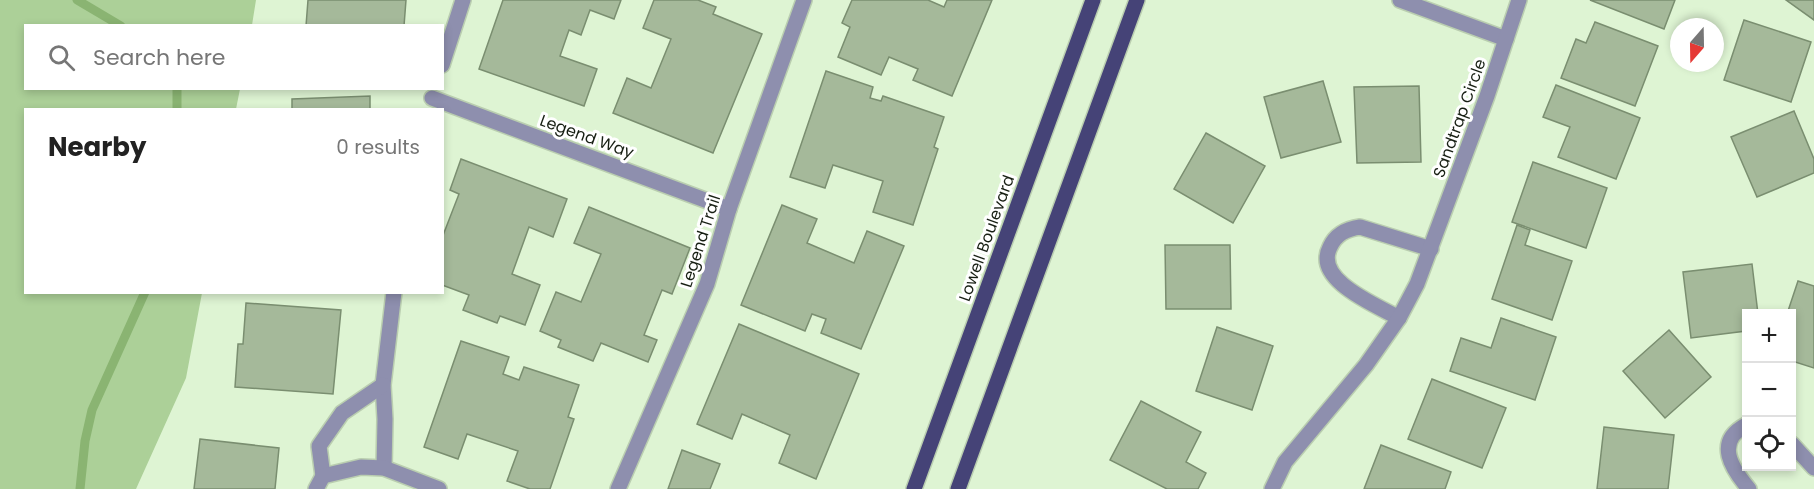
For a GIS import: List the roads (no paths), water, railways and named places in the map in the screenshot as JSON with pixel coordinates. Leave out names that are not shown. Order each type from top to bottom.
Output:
[{"type":"main road","name":"Lowell Boulevard","points":[[914,489],[1093,0]]},
{"type":"main road","points":[[958,489],[1137,0]]},
{"type":"street","points":[[444,59],[463,0]]},
{"type":"street","name":"Legend Trail","points":[[618,489],[707,284],[729,209],[804,0]]},
{"type":"street","points":[[1400,0],[1506,39]]},
{"type":"street","name":"Sandtrap Circle","points":[[1272,489],[1284,462],[1366,365],[1399,318],[1417,284],[1520,0]]},
{"type":"street","name":"Legend Way","points":[[432,99],[729,209]]},
{"type":"street","points":[[1399,318],[1339,283],[1329,271],[1327,257],[1329,248],[1336,236],[1348,229],[1360,227],[1431,249]]},
{"type":"street","points":[[384,468],[383,385],[394,294]]},
{"type":"street","points":[[383,385],[342,413],[319,446],[319,482],[361,466],[384,468],[439,489]]},
{"type":"street","points":[[1742,428],[1734,435],[1728,448],[1729,463],[1749,489]]},
{"type":"street","points":[[1796,449],[1814,468]]},
{"type":"waterway","points":[[77,0],[118,24]]},
{"type":"waterway","points":[[177,90],[177,108]]},
{"type":"waterway","points":[[80,489],[85,441],[92,410],[144,294]]}]
